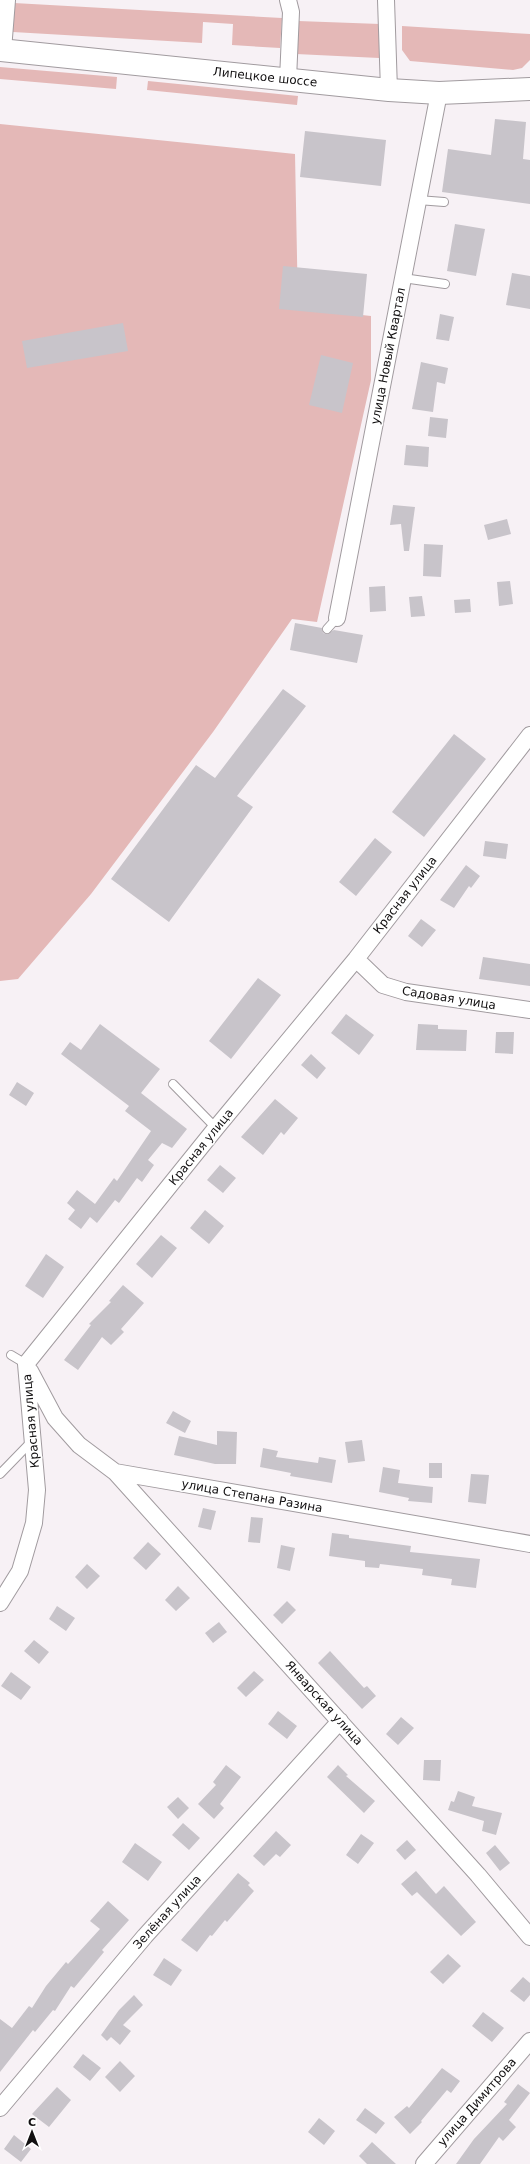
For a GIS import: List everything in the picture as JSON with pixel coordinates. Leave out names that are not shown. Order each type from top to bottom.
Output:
[{"type":"main road","name":"Липецкое шоссе","points":[[1,50],[389,90],[439,93],[530,89]]},
{"type":"street","points":[[1,50],[7,0]]},
{"type":"street","points":[[288,0],[291,12],[288,79]]},
{"type":"street","points":[[386,0],[389,90]]},
{"type":"street","name":"улица Новый Квартал","points":[[332,624],[403,278],[439,93]]},
{"type":"street","name":"Красная улица","points":[[0,1603],[20,1571],[34,1523],[38,1490],[26,1364],[216,1128],[356,958],[530,736]]},
{"type":"street","name":"Садовая улица","points":[[356,958],[383,985],[406,992],[530,1010]]},
{"type":"street","name":"улица Степана Разина","points":[[26,1364],[55,1418],[79,1445],[115,1472],[530,1544]]},
{"type":"street","name":"Январская улица","points":[[115,1472],[478,1875],[530,1937]]},
{"type":"street","name":"Зелёная улица","points":[[0,2108],[145,1936],[340,1721]]},
{"type":"street","name":"улица Димитрова","points":[[424,2164],[530,2040]]},
{"type":"lane","points":[[418,200],[444,202]]},
{"type":"lane","points":[[403,278],[445,284]]},
{"type":"lane","points":[[173,1084],[216,1128]]},
{"type":"lane","points":[[11,1355],[26,1364]]},
{"type":"lane","points":[[0,1474],[33,1440]]},
{"type":"shaded area","points":[[14,3],[282,18],[280,48],[232,45],[233,24],[203,22],[202,43],[13,32]]},
{"type":"shaded area","points":[[298,21],[380,24],[379,58],[296,54]]},
{"type":"shaded area","points":[[402,26],[530,34],[530,60],[522,68],[513,70],[410,61],[402,50]]},
{"type":"shaded area","points":[[0,67],[117,77],[116,89],[0,79]]},
{"type":"shaded area","points":[[148,81],[298,96],[297,105],[147,90]]},
{"type":"shaded area","points":[[0,124],[295,154],[298,308],[371,316],[371,380],[317,622],[292,619],[213,732],[91,894],[18,979],[0,981]]},
{"type":"building","points":[[495,119],[526,122],[523,159],[530,160],[530,204],[442,192],[448,149],[491,155]]},
{"type":"building","points":[[305,131],[386,140],[381,186],[300,177]]},
{"type":"building","points":[[455,224],[485,229],[476,276],[447,271]]},
{"type":"building","points":[[283,266],[367,274],[363,317],[279,309]]},
{"type":"building","points":[[512,273],[530,276],[530,309],[506,305]]},
{"type":"building","points":[[440,314],[454,317],[449,341],[436,339]]},
{"type":"building","points":[[123,323],[128,351],[27,368],[22,341]]},
{"type":"building","points":[[321,355],[353,363],[342,413],[309,405]]},
{"type":"building","points":[[421,362],[448,368],[445,384],[437,382],[433,412],[412,409]]},
{"type":"building","points":[[430,417],[448,419],[446,438],[428,436]]},
{"type":"building","points":[[406,445],[429,447],[428,467],[404,465]]},
{"type":"building","points":[[393,505],[415,507],[409,551],[404,551],[401,524],[390,525]]},
{"type":"building","points":[[507,519],[511,534],[488,540],[484,525]]},
{"type":"building","points":[[424,544],[443,545],[441,577],[423,576]]},
{"type":"building","points":[[510,581],[513,604],[499,606],[497,582]]},
{"type":"building","points":[[385,586],[386,611],[370,612],[369,587]]},
{"type":"building","points":[[422,596],[425,616],[411,617],[409,597]]},
{"type":"building","points":[[470,599],[471,612],[455,613],[454,600]]},
{"type":"building","points":[[295,623],[322,628],[323,633],[326,634],[334,630],[363,635],[357,663],[290,650]]},
{"type":"building","points":[[283,689],[306,706],[237,796],[253,807],[169,922],[111,879],[196,765],[215,778]]},
{"type":"building","points":[[454,734],[486,759],[424,837],[392,812]]},
{"type":"building","points":[[375,838],[392,852],[356,896],[339,882]]},
{"type":"building","points":[[485,841],[508,844],[506,859],[483,856]]},
{"type":"building","points":[[466,865],[480,876],[471,888],[469,886],[454,908],[440,900]]},
{"type":"building","points":[[421,919],[436,930],[422,947],[408,936]]},
{"type":"building","points":[[483,957],[530,964],[530,986],[479,979]]},
{"type":"building","points":[[258,978],[281,995],[231,1059],[209,1041]]},
{"type":"building","points":[[346,1014],[374,1035],[359,1055],[331,1033]]},
{"type":"building","points":[[100,1024],[160,1069],[141,1093],[187,1129],[172,1148],[162,1143],[148,1160],[154,1165],[142,1182],[137,1178],[119,1203],[115,1200],[97,1223],[90,1217],[81,1229],[68,1219],[75,1210],[67,1203],[77,1190],[95,1204],[114,1178],[117,1181],[151,1131],[125,1111],[129,1106],[61,1054],[70,1042],[81,1050]]},
{"type":"building","points":[[418,1024],[438,1025],[438,1029],[467,1030],[466,1051],[416,1050]]},
{"type":"building","points":[[496,1032],[514,1032],[513,1054],[495,1053]]},
{"type":"building","points":[[311,1054],[326,1068],[317,1079],[301,1065]]},
{"type":"building","points":[[17,1082],[34,1093],[26,1106],[9,1095]]},
{"type":"building","points":[[275,1099],[298,1118],[284,1135],[281,1132],[263,1155],[241,1137]]},
{"type":"building","points":[[220,1165],[236,1178],[223,1193],[207,1180]]},
{"type":"building","points":[[205,1210],[224,1226],[209,1244],[190,1228]]},
{"type":"building","points":[[161,1235],[177,1248],[152,1278],[136,1264]]},
{"type":"building","points":[[46,1254],[64,1267],[43,1298],[25,1286]]},
{"type":"building","points":[[123,1285],[144,1303],[121,1329],[124,1332],[111,1345],[102,1337],[78,1370],[64,1360],[91,1325],[89,1324],[111,1302],[109,1301]]},
{"type":"building","points":[[173,1411],[191,1421],[185,1433],[166,1423]]},
{"type":"building","points":[[217,1431],[237,1432],[236,1464],[215,1464],[174,1455],[179,1436],[217,1445]]},
{"type":"building","points":[[362,1440],[365,1461],[348,1463],[345,1442]]},
{"type":"building","points":[[263,1448],[278,1451],[276,1457],[318,1463],[319,1457],[336,1460],[332,1483],[290,1476],[291,1473],[260,1467]]},
{"type":"building","points":[[429,1463],[442,1463],[442,1478],[429,1478]]},
{"type":"building","points":[[383,1467],[400,1470],[398,1483],[433,1487],[432,1503],[408,1501],[409,1498],[379,1492]]},
{"type":"building","points":[[471,1474],[489,1475],[486,1504],[468,1502]]},
{"type":"building","points":[[203,1508],[216,1511],[211,1530],[198,1527]]},
{"type":"building","points":[[251,1517],[263,1518],[260,1543],[248,1542]]},
{"type":"building","points":[[332,1533],[349,1535],[349,1538],[411,1546],[410,1552],[480,1559],[476,1588],[451,1585],[452,1579],[422,1575],[423,1569],[380,1564],[379,1568],[365,1567],[365,1561],[329,1556]]},
{"type":"building","points":[[148,1542],[161,1554],[146,1570],[133,1558]]},
{"type":"building","points":[[281,1545],[295,1548],[290,1571],[277,1568]]},
{"type":"building","points":[[87,1564],[100,1576],[87,1589],[75,1577]]},
{"type":"building","points":[[178,1586],[190,1598],[176,1611],[165,1600]]},
{"type":"building","points":[[287,1601],[296,1610],[282,1624],[273,1615]]},
{"type":"building","points":[[57,1606],[75,1618],[66,1631],[49,1619]]},
{"type":"building","points":[[219,1622],[227,1632],[213,1643],[205,1633]]},
{"type":"building","points":[[34,1640],[49,1652],[39,1664],[24,1651]]},
{"type":"building","points":[[330,1651],[364,1688],[367,1686],[376,1696],[362,1709],[318,1663]]},
{"type":"building","points":[[254,1671],[264,1680],[246,1697],[237,1688]]},
{"type":"building","points":[[11,1672],[31,1687],[21,1700],[1,1686]]},
{"type":"building","points":[[278,1711],[297,1726],[287,1739],[268,1724]]},
{"type":"building","points":[[401,1717],[414,1728],[398,1745],[386,1734]]},
{"type":"building","points":[[424,1760],[441,1760],[440,1781],[423,1780]]},
{"type":"building","points":[[226,1765],[241,1777],[220,1804],[224,1808],[214,1819],[198,1804],[216,1785],[213,1782]]},
{"type":"building","points":[[338,1765],[348,1775],[346,1776],[375,1801],[364,1813],[327,1777]]},
{"type":"building","points":[[458,1791],[475,1797],[472,1806],[502,1813],[496,1835],[482,1831],[484,1821],[448,1810],[451,1801],[454,1802]]},
{"type":"building","points":[[178,1797],[189,1808],[178,1819],[167,1807]]},
{"type":"building","points":[[183,1823],[200,1838],[189,1850],[172,1835]]},
{"type":"building","points":[[276,1831],[291,1845],[280,1857],[276,1854],[264,1866],[253,1856]]},
{"type":"building","points":[[361,1834],[374,1843],[358,1864],[346,1855]]},
{"type":"building","points":[[407,1840],[416,1850],[405,1860],[396,1850]]},
{"type":"building","points":[[135,1843],[162,1862],[148,1881],[122,1862]]},
{"type":"building","points":[[495,1845],[510,1863],[500,1871],[486,1853]]},
{"type":"building","points":[[416,1871],[436,1894],[444,1886],[476,1922],[461,1936],[417,1892],[412,1896],[401,1884]]},
{"type":"building","points":[[238,1873],[250,1883],[248,1885],[254,1891],[227,1922],[225,1920],[212,1936],[210,1935],[197,1952],[181,1940]]},
{"type":"building","points":[[108,1901],[129,1920],[102,1950],[104,1952],[74,1988],[71,1986],[55,2011],[53,2010],[35,2032],[33,2030],[0,2072],[0,2019],[12,2028],[29,2006],[32,2008],[46,1986],[66,1962],[68,1964],[100,1929],[90,1921]]},
{"type":"building","points":[[448,1954],[461,1966],[443,1984],[430,1972]]},
{"type":"building","points":[[164,1958],[182,1970],[171,1986],[153,1975]]},
{"type":"building","points":[[523,1977],[530,1983],[530,1995],[524,2002],[510,1991]]},
{"type":"building","points":[[134,1995],[143,2005],[123,2025],[131,2031],[120,2045],[111,2037],[107,2041],[101,2035],[119,2010]]},
{"type":"building","points":[[483,2012],[504,2028],[492,2042],[472,2026]]},
{"type":"building","points":[[83,2054],[101,2068],[90,2081],[73,2067]]},
{"type":"building","points":[[120,2061],[135,2076],[120,2092],[105,2077]]},
{"type":"building","points":[[442,2068],[460,2081],[451,2093],[447,2090],[421,2121],[422,2122],[410,2134],[394,2117],[407,2106],[409,2108]]},
{"type":"building","points":[[518,2084],[530,2093],[509,2120],[516,2127],[503,2141],[499,2137],[480,2164],[456,2164],[474,2139],[507,2104],[504,2102]]},
{"type":"building","points":[[57,2087],[71,2100],[49,2127],[32,2114]]},
{"type":"building","points":[[365,2108],[385,2123],[376,2134],[356,2120]]},
{"type":"building","points":[[319,2118],[335,2131],[324,2145],[308,2132]]},
{"type":"building","points":[[14,2135],[31,2149],[21,2162],[4,2149]]},
{"type":"building","points":[[372,2142],[396,2164],[367,2164],[359,2156]]}]
